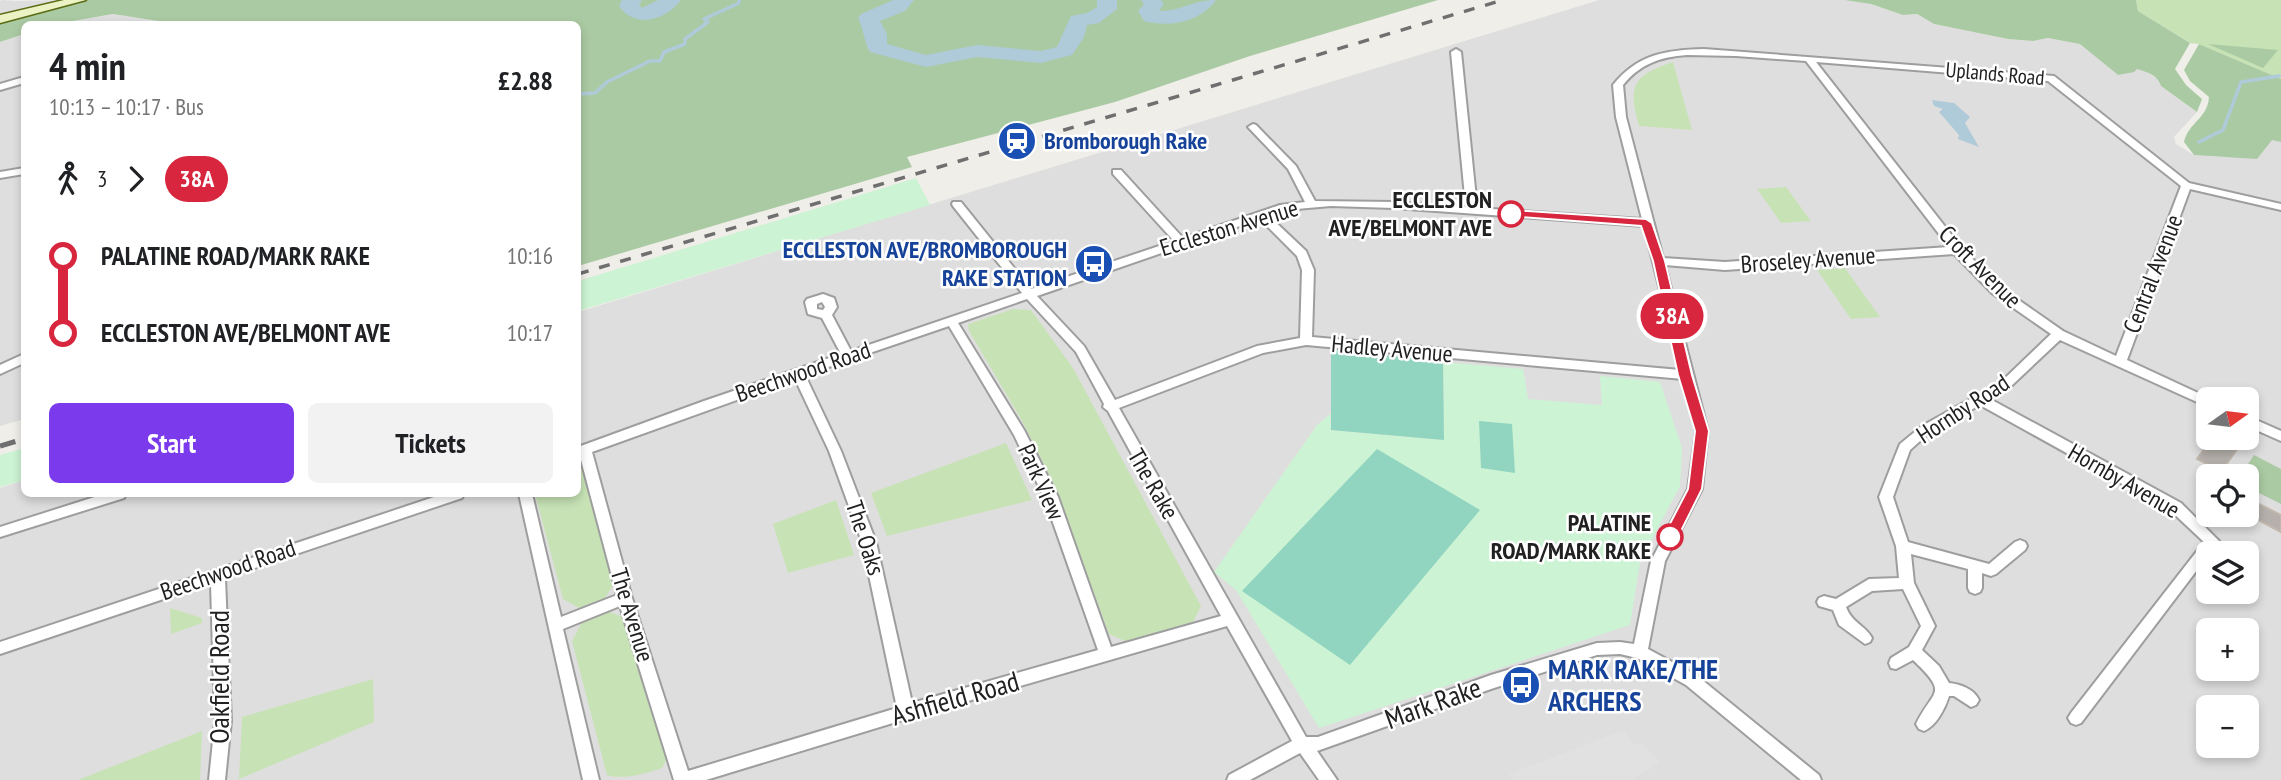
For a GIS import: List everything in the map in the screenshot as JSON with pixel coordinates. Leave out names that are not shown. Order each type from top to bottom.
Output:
[{"type":"street","points":[[0,19],[80,0]]},
{"type":"street","name":"Uplands Road","points":[[1640,652],[1658,561],[1695,489],[1702,431],[1685,375],[1659,261],[1646,223],[1621,117],[1618,85],[1629,71],[1656,57],[1690,51],[2051,78],[2186,185]]},
{"type":"street","points":[[1455,52],[1472,211]]},
{"type":"street","name":"Croft Avenue","points":[[1810,60],[1957,250],[2014,306],[2059,334],[2196,397]]},
{"type":"street","points":[[1445,64],[1457,65]]},
{"type":"street","points":[[0,87],[21,81]]},
{"type":"street","points":[[1253,127],[1292,168],[1311,204]]},
{"type":"street","points":[[0,175],[21,172]]},
{"type":"street","points":[[1117,172],[1180,242]]},
{"type":"street","points":[[2186,185],[2281,207]]},
{"type":"street","name":"Central Avenue","points":[[2120,362],[2186,185]]},
{"type":"street","name":"The Rake","points":[[957,204],[1028,293],[1080,349],[1109,407],[1302,744],[1329,780]]},
{"type":"street","name":"Eccleston Avenue","points":[[1028,293],[1283,207],[1311,204],[1472,211],[1646,223]]},
{"type":"street","points":[[1261,214],[1302,254],[1308,270],[1306,341]]},
{"type":"street","name":"Broseley Avenue","points":[[1659,261],[1725,266],[1957,250]]},
{"type":"street","name":"Beechwood Road","points":[[581,451],[1028,293]]},
{"type":"street","points":[[826,315],[848,356]]},
{"type":"street","name":"Park View","points":[[951,320],[1020,433],[1051,497],[1107,655]]},
{"type":"street","name":"Hornby Road","points":[[1914,652],[1928,626],[1907,583],[1903,546],[1886,497],[1905,447],[1926,429],[1982,401],[2025,368],[2059,334]]},
{"type":"street","name":"Hadley Avenue","points":[[1109,407],[1261,349],[1306,341],[1685,375]]},
{"type":"street","points":[[0,370],[21,360]]},
{"type":"street","name":"The Oaks","points":[[798,373],[835,451],[869,542],[906,712]]},
{"type":"street","name":"Hornby Avenue","points":[[1982,401],[2176,507],[2212,541],[2076,718]]},
{"type":"street","points":[[2259,426],[2281,436]]},
{"type":"street","name":"The Avenue","points":[[581,451],[683,780]]},
{"type":"street","points":[[0,532],[110,497]]},
{"type":"street","name":"Beechwood Road","points":[[0,648],[448,497]]},
{"type":"street","points":[[526,497],[591,780]]},
{"type":"street","points":[[1903,546],[1975,568],[1991,570],[2020,545]]},
{"type":"street","points":[[1975,568],[1975,588]]},
{"type":"street","name":"Oakfield Road","points":[[217,780],[223,720],[218,574]]},
{"type":"street","points":[[1865,638],[1844,621],[1831,603],[1869,585],[1907,583]]},
{"type":"street","points":[[557,625],[625,598]]},
{"type":"street","name":"Ashfield Road","points":[[683,780],[906,712],[1230,619]]},
{"type":"street","name":"Mark Rake","points":[[1235,780],[1302,744],[1318,744],[1492,682],[1597,649],[1640,652],[1691,680],[1813,780]]},
{"type":"street","points":[[1896,663],[1914,652],[1937,673],[1945,689],[1942,703],[1924,724]]},
{"type":"street","points":[[1945,689],[1957,690],[1971,700]]},
{"type":"shaded area","points":[[70,0],[0,17],[0,1]]},
{"type":"shaded area","points":[[1599,0],[1844,0],[1871,4],[1903,15],[1916,14],[1934,24],[2008,39],[2033,41],[2048,38],[2081,44],[2118,75],[2137,69],[2149,73],[2159,80],[2161,86],[2197,112],[2174,137],[2176,144],[2194,155],[2223,157],[2272,139],[2281,142],[2281,780],[0,780],[0,488],[21,481],[21,497],[581,497],[581,311]]},
{"type":"shaded area","points":[[113,14],[157,21],[73,21]]},
{"type":"shaded area","points":[[21,35],[21,420],[0,426],[0,42]]},
{"type":"shaded area","points":[[1625,730],[1633,744],[1641,744],[1659,762],[1633,780],[1514,780],[1509,774]]},
{"type":"green space","points":[[89,0],[1438,0],[1250,56],[1115,102],[907,157],[912,167],[581,265],[581,21],[158,21],[113,14],[73,21],[21,21],[21,35],[0,42],[0,22]]},
{"type":"green space","points":[[1844,0],[2136,0],[2138,11],[2190,43],[2175,69],[2186,85],[2202,99],[2197,112],[2161,86],[2152,74],[2137,69],[2118,75],[2080,44],[2048,38],[2033,41],[2008,39],[1934,24],[1917,14],[1903,15],[1871,4]]},
{"type":"green space","points":[[2136,0],[2281,0],[2281,79],[2199,44],[2190,43],[2138,11]]},
{"type":"green space","points":[[2199,44],[2281,79],[2281,142],[2272,140],[2257,159],[2194,155],[2184,142],[2189,130],[2208,104],[2209,97],[2190,81],[2184,70]]},
{"type":"green space","points":[[2208,44],[2278,50],[2263,68]]},
{"type":"green space","points":[[1673,62],[1692,130],[1639,126],[1634,101],[1636,84],[1649,72]]},
{"type":"green space","points":[[916,178],[930,205],[581,310],[581,280]]},
{"type":"green space","points":[[1786,187],[1811,221],[1781,223],[1757,189]]},
{"type":"green space","points":[[1845,268],[1880,317],[1851,319],[1817,270]]},
{"type":"green space","points":[[1013,309],[1031,310],[1073,368],[1201,606],[1193,622],[1125,641],[1109,634],[1055,486],[1021,419],[969,331],[968,324]]},
{"type":"green space","points":[[1331,349],[1443,362],[1444,440],[1331,430]]},
{"type":"green space","points":[[1443,362],[1523,369],[1528,399],[1602,405],[1600,376],[1660,382],[1682,448],[1680,486],[1640,562],[1630,625],[1319,728],[1236,590],[1214,572],[1317,425],[1330,414],[1331,430],[1444,440]]},
{"type":"green space","points":[[1479,421],[1512,424],[1515,473],[1481,468]]},
{"type":"green space","points":[[1006,443],[1032,500],[887,536],[871,493]]},
{"type":"green space","points":[[21,449],[21,481],[0,487],[0,455]]},
{"type":"green space","points":[[1377,449],[1480,510],[1350,665],[1242,591]]},
{"type":"green space","points":[[2254,455],[2281,469],[2281,504],[2259,493],[2259,464],[2248,464]]},
{"type":"green space","points":[[581,466],[585,468],[615,582],[605,598],[579,608],[563,599],[536,497],[581,497]]},
{"type":"green space","points":[[836,500],[854,555],[788,573],[773,524]]},
{"type":"green space","points":[[170,608],[202,618],[202,623],[171,634]]},
{"type":"green space","points":[[608,611],[625,618],[666,760],[662,768],[634,776],[607,775],[572,641],[582,622]]},
{"type":"green space","points":[[373,679],[374,722],[239,779],[242,717]]},
{"type":"green space","points":[[202,731],[200,780],[78,780]]},
{"type":"water","points":[[1932,100],[1954,103],[1970,117],[1965,123],[1979,147],[1958,139],[1959,135],[1939,112],[1943,109],[1934,106]]},
{"type":"building","points":[[2203,450],[2237,450],[2227,464],[2206,464],[2197,459]]},
{"type":"building","points":[[2259,504],[2281,515],[2281,532],[2259,520]]},
{"type":"waterway","points":[[632,0],[629,6],[638,15],[655,11],[671,0]]},
{"type":"waterway","points":[[581,94],[595,93],[607,82],[650,61],[660,61],[664,52],[685,44],[685,39],[708,22],[704,19],[739,3],[739,0]]},
{"type":"waterway","points":[[904,0],[898,7],[868,18],[877,34],[877,48],[926,61],[977,51],[1041,57],[1065,51],[1074,37],[1078,20],[1092,19],[1107,9],[1107,0]]},
{"type":"waterway","points":[[1151,0],[1154,4],[1148,11],[1151,17],[1189,14],[1206,0]]},
{"type":"waterway","points":[[2199,142],[2223,130],[2241,82],[2279,76]]},
{"type":"railway","points":[[581,273],[1503,0]]},
{"type":"railway","points":[[0,446],[21,440]]},
{"type":"bus line","name":"38A","points":[[1511,214],[1646,223],[1659,261],[1685,375],[1702,431],[1695,489],[1670,537]]},
{"type":"place","name":"Bromborough Rake","points":[[1017,141]]},
{"type":"place","name":"ECCLESTON AVE/BELMONT AVE","points":[[1511,214]]},
{"type":"place","name":"ECCLESTON AVE/BROMBOROUGH RAKE STATION","points":[[1094,264]]},
{"type":"place","name":"PALATINE ROAD/MARK RAKE","points":[[1670,537]]},
{"type":"place","name":"MARK RAKE/THE ARCHERS","points":[[1521,685]]}]
